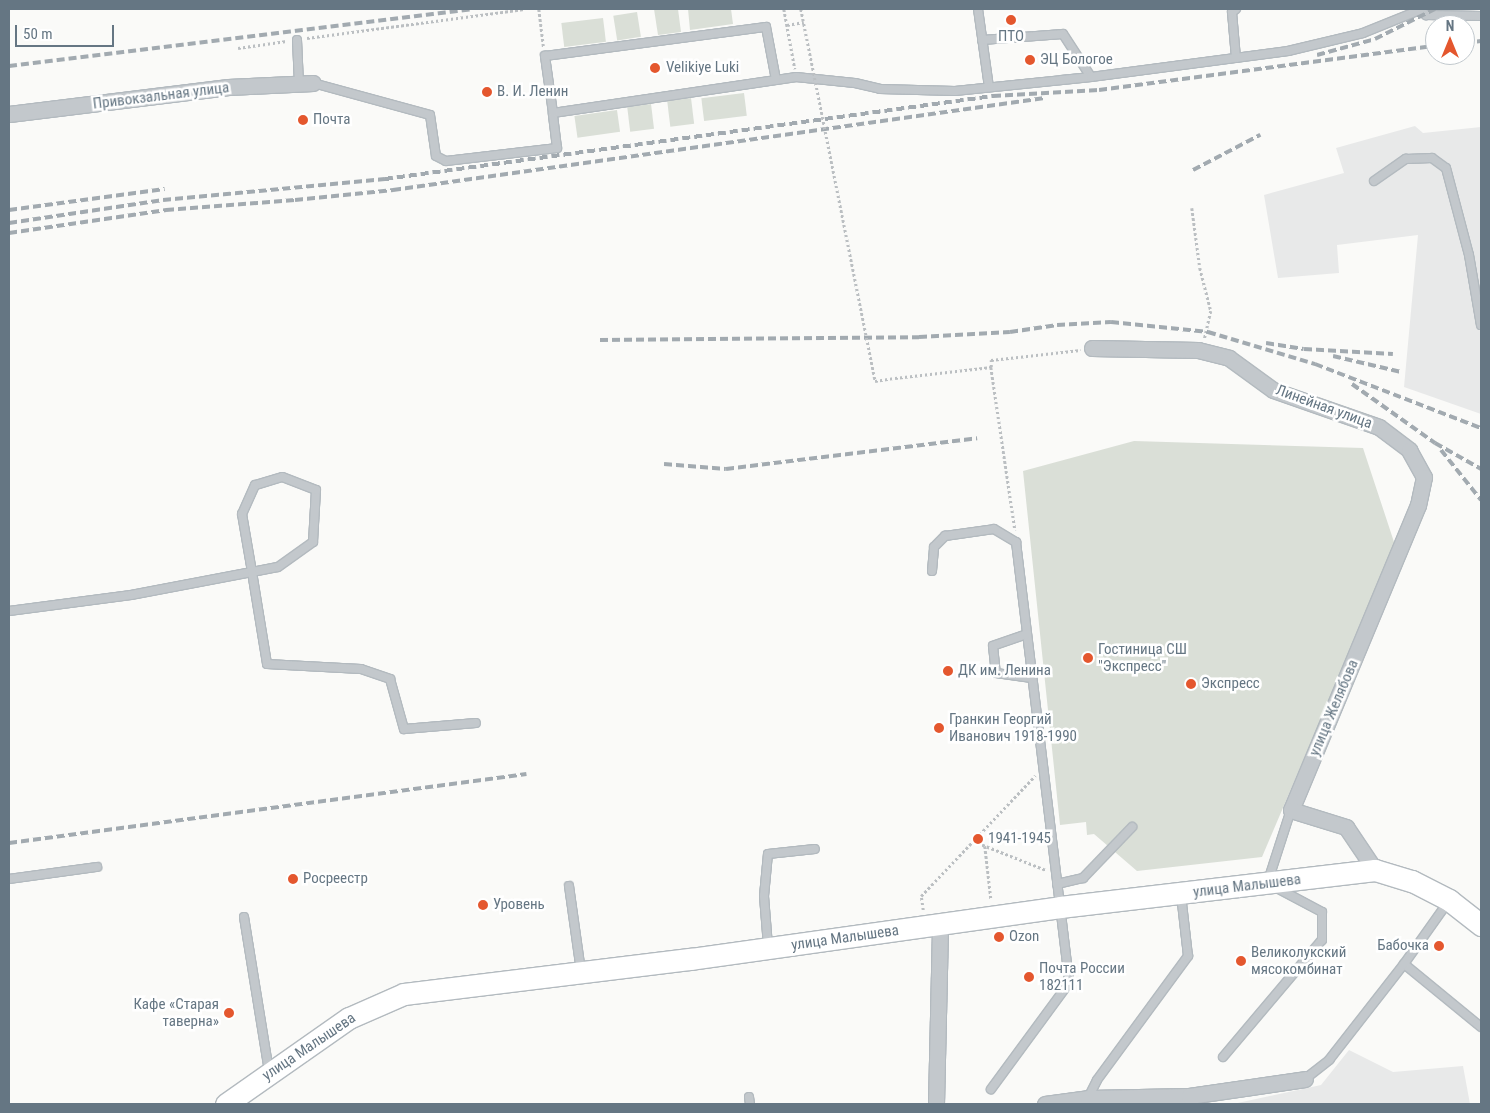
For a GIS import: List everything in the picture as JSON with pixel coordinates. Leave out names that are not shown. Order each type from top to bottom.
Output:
[{"type":"street","name":"Привокзальная улица","points":[[9,114],[228,87],[306,84]]},
{"type":"street","name":"Линейная улица","points":[[1092,348],[1198,350],[1228,358],[1273,390],[1379,427],[1409,450],[1424,477],[1418,505]]},
{"type":"street","name":"улица Желябова","points":[[1291,810],[1418,505]]},
{"type":"street","points":[[1291,810],[1346,827],[1375,870]]},
{"type":"street","name":"улица Малышева","points":[[226,1104],[349,1018],[404,994],[581,973],[1060,907],[1375,870],[1412,880],[1449,900],[1481,926]]},
{"type":"street","points":[[932,925],[936,1104]]},
{"type":"street","points":[[1045,1104],[1088,1098],[1189,1096],[1305,1079]]},
{"type":"lane","points":[[978,9],[989,87]]},
{"type":"lane","points":[[1236,9],[1232,12],[1236,58]]},
{"type":"lane","points":[[553,113],[796,77],[855,83],[880,88],[955,91],[1091,77],[1288,51],[1363,33],[1420,9],[1426,15],[1481,16]]},
{"type":"lane","points":[[296,40],[306,84],[430,115],[436,156],[446,162],[557,148],[545,56],[766,27],[776,80]]},
{"type":"lane","points":[[982,40],[1063,34],[1091,77]]},
{"type":"lane","points":[[1374,181],[1406,159],[1432,158],[1446,168],[1469,255],[1481,325]]},
{"type":"lane","points":[[9,611],[131,595],[252,572],[278,567],[313,542],[316,490],[282,477],[255,485],[242,514],[252,572],[268,664],[361,669],[390,679],[404,729],[476,723]]},
{"type":"lane","points":[[932,571],[934,547],[945,536],[994,529],[1016,542],[1069,983],[991,1089]]},
{"type":"lane","points":[[1027,634],[993,646],[996,673],[1032,678]]},
{"type":"lane","points":[[1223,1057],[1322,940],[1322,912],[1268,883],[1291,810]]},
{"type":"lane","points":[[1057,884],[1083,878],[1132,827]]},
{"type":"lane","points":[[768,948],[764,896],[768,854],[815,849]]},
{"type":"lane","points":[[9,879],[97,867]]},
{"type":"lane","points":[[569,886],[581,973]]},
{"type":"lane","points":[[1088,1098],[1097,1080],[1188,956],[1181,893]]},
{"type":"lane","points":[[1305,1079],[1329,1060],[1404,964],[1449,900]]},
{"type":"lane","points":[[244,917],[269,1073]]},
{"type":"lane","points":[[1404,964],[1481,1027]]},
{"type":"path","points":[[238,48],[524,9]]},
{"type":"path","points":[[540,9],[545,56]]},
{"type":"path","points":[[784,9],[796,77]]},
{"type":"path","points":[[801,9],[875,381],[991,367]]},
{"type":"path","points":[[787,25],[804,22]]},
{"type":"path","points":[[1192,208],[1200,268],[1211,311],[1208,332],[1198,350]]},
{"type":"path","points":[[1016,542],[991,360],[1092,348]]},
{"type":"path","points":[[932,925],[921,896],[1043,768]]},
{"type":"path","points":[[973,841],[1056,873]]},
{"type":"path","points":[[985,846],[992,902]]},
{"type":"shaded area","points":[[654,9],[678,9],[681,32],[658,35]]},
{"type":"shaded area","points":[[688,9],[731,9],[733,24],[690,30]]},
{"type":"shaded area","points":[[637,12],[641,37],[617,40],[613,16]]},
{"type":"shaded area","points":[[603,18],[606,42],[564,47],[561,23]]},
{"type":"shaded area","points":[[744,93],[747,116],[704,121],[701,98]]},
{"type":"shaded area","points":[[691,98],[694,124],[670,127],[667,101]]},
{"type":"shaded area","points":[[651,104],[654,129],[630,132],[627,107]]},
{"type":"shaded area","points":[[617,110],[620,132],[577,138],[574,116]]},
{"type":"shaded area","points":[[1415,126],[1423,133],[1481,127],[1481,414],[1404,387],[1418,235],[1337,245],[1339,273],[1278,278],[1264,195],[1344,173],[1336,148]]},
{"type":"shaded area","name":"Экспресс","points":[[1134,441],[1363,448],[1395,545],[1262,857],[1137,871],[1094,834],[1087,835],[1086,822],[1060,825],[1023,471]]},
{"type":"shaded area","points":[[1349,1050],[1393,1072],[1463,1066],[1470,1104],[1233,1104],[1321,1085]]},
{"type":"railway","points":[[9,66],[474,9]]},
{"type":"railway","points":[[1317,55],[1375,39],[1435,9]]},
{"type":"railway","points":[[1475,42],[1481,41]]},
{"type":"railway","points":[[9,223],[163,200],[385,179],[993,96],[1099,90],[1425,47]]},
{"type":"railway","points":[[9,233],[166,210],[393,190],[1045,98]]},
{"type":"railway","points":[[1193,170],[1260,135]]},
{"type":"railway","points":[[9,210],[165,189]]},
{"type":"railway","points":[[600,340],[919,337],[1010,332],[1057,325],[1111,322],[1208,332],[1315,364],[1481,428]]},
{"type":"railway","points":[[1266,343],[1304,349],[1393,354]]},
{"type":"railway","points":[[1333,356],[1401,372]]},
{"type":"railway","points":[[1352,384],[1435,443],[1481,469]]},
{"type":"railway","points":[[664,464],[726,469],[977,438]]},
{"type":"railway","points":[[1441,450],[1481,500]]},
{"type":"railway","points":[[9,843],[526,774]]},
{"type":"place","name":"ПТО","points":[[1011,20]]},
{"type":"place","name":"ЭЦ Бологое","points":[[1030,60]]},
{"type":"place","name":"Velikiye Luki","points":[[655,68]]},
{"type":"place","name":"В. И. Ленин","points":[[487,92]]},
{"type":"place","name":"Почта","points":[[303,120]]},
{"type":"place","name":"Гостиница СШ \"Экспресс\"","points":[[1088,658]]},
{"type":"place","name":"ДК им. Ленина","points":[[948,671]]},
{"type":"place","name":"Экспресс","points":[[1191,684]]},
{"type":"place","name":"Гранкин Георгий Иванович 1918-1990","points":[[939,728]]},
{"type":"place","name":"1941-1945","points":[[978,839]]},
{"type":"place","name":"Росреестр","points":[[293,879]]},
{"type":"place","name":"Уровень","points":[[483,905]]},
{"type":"place","name":"Ozon","points":[[999,937]]},
{"type":"place","name":"Бабочка","points":[[1439,946]]},
{"type":"place","name":"Великолукский мясокомбинат","points":[[1241,961]]},
{"type":"place","name":"Почта России 182111","points":[[1029,977]]},
{"type":"place","name":"Кафе «Старая таверна»","points":[[229,1013]]}]
